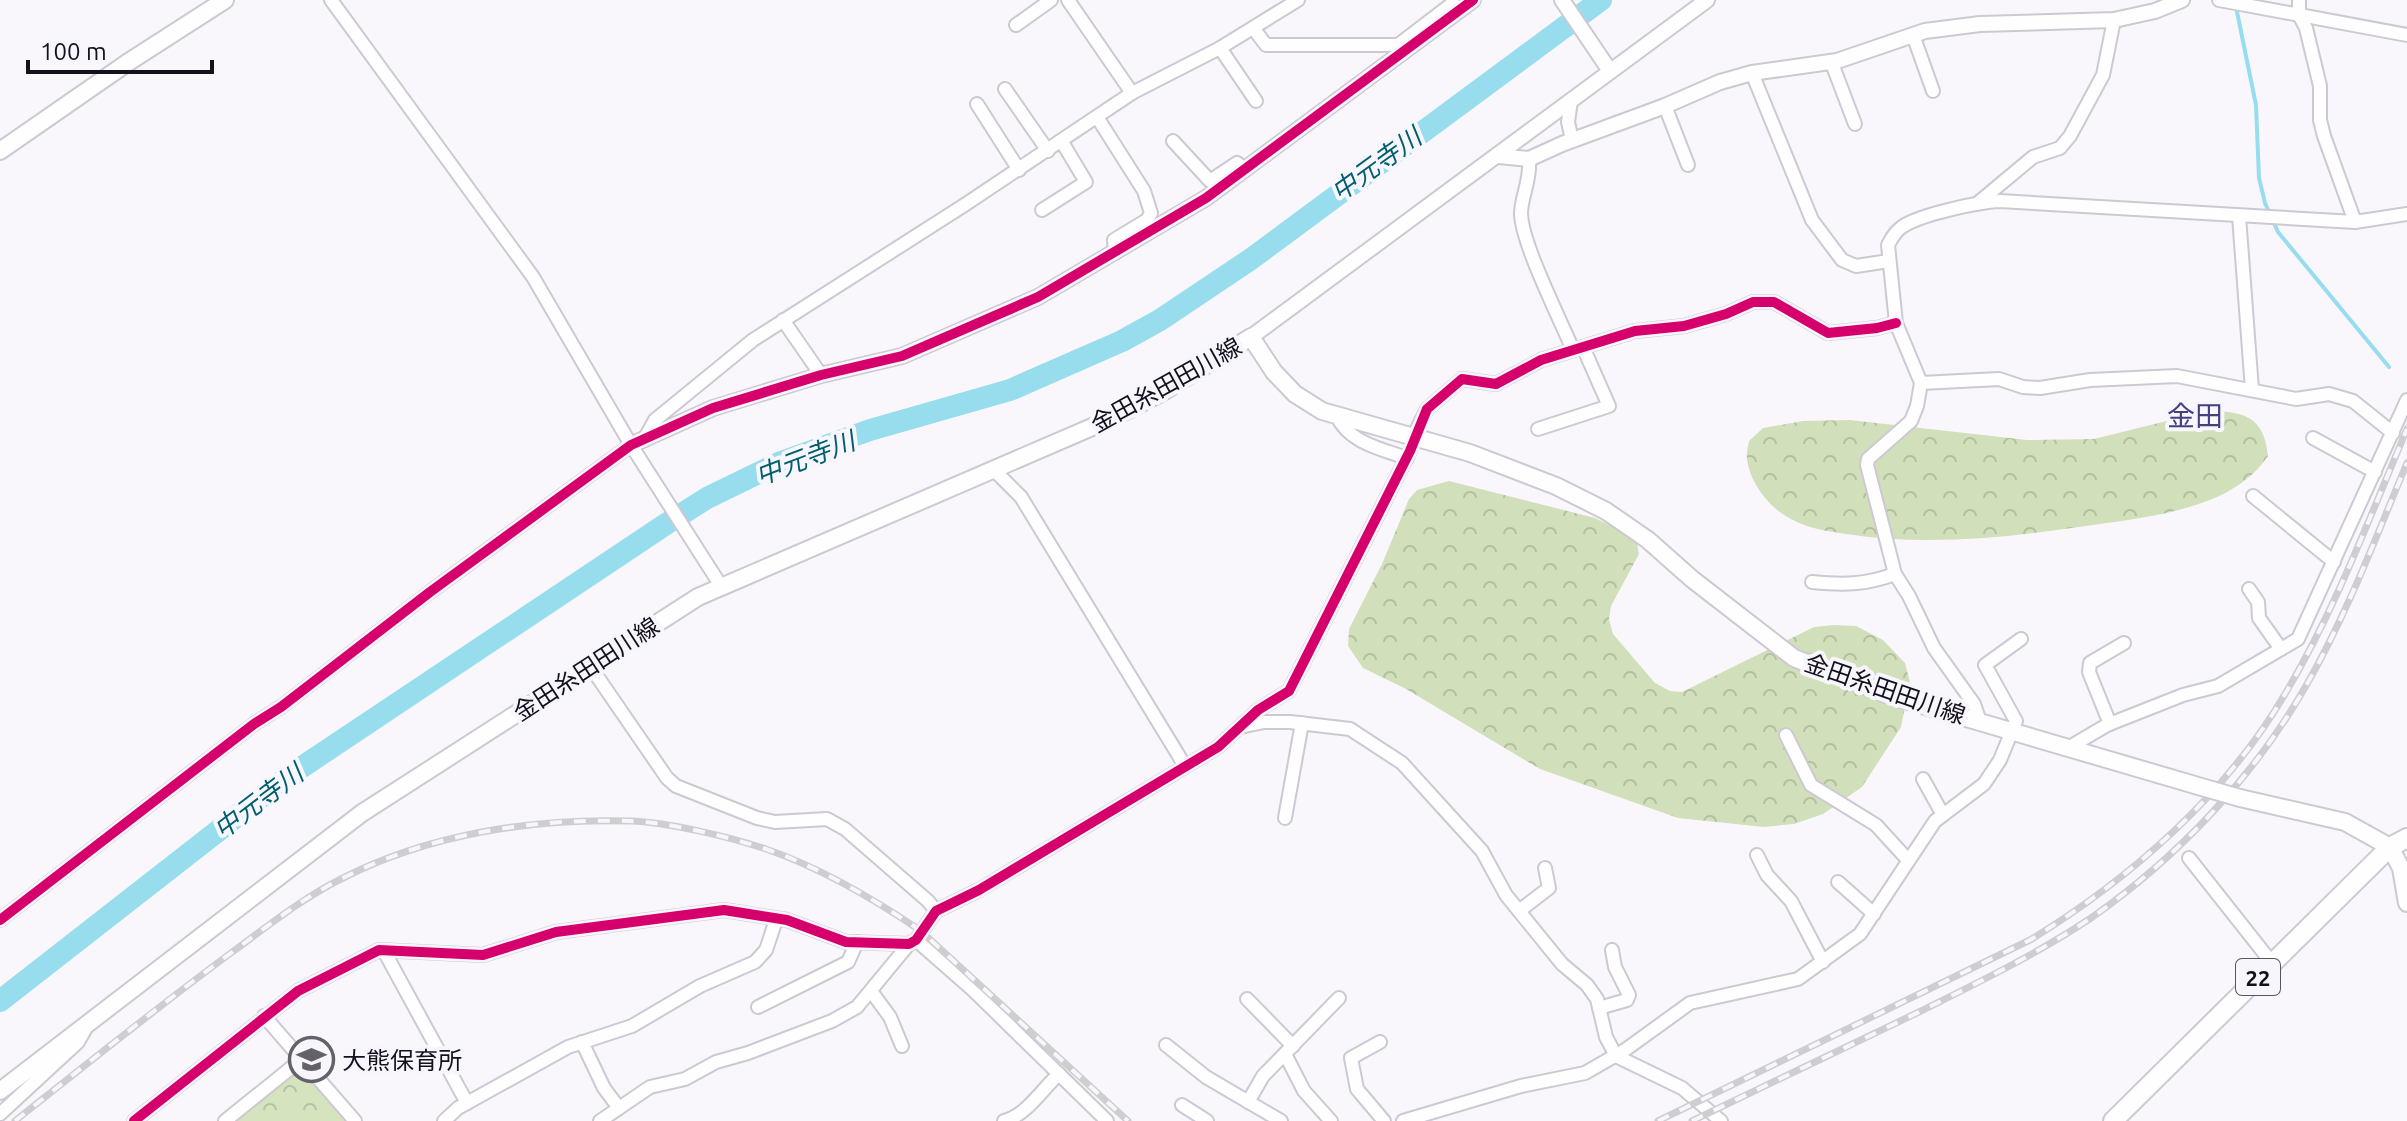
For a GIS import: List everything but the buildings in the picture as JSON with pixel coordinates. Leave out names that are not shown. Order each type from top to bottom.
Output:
[{"type":"main road","points":[[0,151],[225,0]]},
{"type":"main road","name":"金田糸田田川線","points":[[0,1091],[362,813],[719,582],[995,471],[1106,421],[1161,393],[1251,337],[1274,372],[1295,394],[1322,411],[1470,453],[1556,486],[1606,511],[1648,540],[1692,579],[1794,658],[1891,696],[2240,798],[2345,822],[2399,842]]},
{"type":"main road","points":[[2399,842],[2407,903]]},
{"type":"main road","name":"22","points":[[2113,1121],[2399,842]]},
{"type":"street","points":[[331,0],[533,277],[634,450],[719,582]]},
{"type":"street","points":[[1016,25],[1051,0]]},
{"type":"street","points":[[1068,0],[1132,93]]},
{"type":"street","points":[[0,920],[430,592],[634,450],[655,420],[753,340],[1062,142],[1132,93],[1220,48],[1298,0]]},
{"type":"street","points":[[1253,28],[1266,45],[1400,48],[1473,0]]},
{"type":"street","points":[[1562,0],[1610,71]]},
{"type":"street","points":[[1251,337],[1707,0]]},
{"type":"street","points":[[1499,156],[1529,159],[1720,82],[1752,73],[1831,61],[1925,31],[1980,24],[2114,20],[2155,11],[2182,0]]},
{"type":"street","points":[[2219,0],[2407,35]]},
{"type":"street","points":[[2299,0],[2299,15],[2306,28],[2320,86],[2320,120],[2324,136],[2355,222]]},
{"type":"street","points":[[645,438],[713,408],[821,375],[902,356],[1038,297],[1206,198],[1400,48],[1453,3]]},
{"type":"street","points":[[1979,202],[2033,157],[2060,148],[2070,136],[2103,75],[2114,20]]},
{"type":"street","points":[[1913,35],[1933,91]]},
{"type":"street","points":[[1220,48],[1256,101]]},
{"type":"street","points":[[1831,61],[1855,124]]},
{"type":"street","points":[[1752,73],[1812,220],[1842,260],[1856,266],[1889,261]]},
{"type":"street","points":[[1005,89],[1048,151]]},
{"type":"street","points":[[1571,101],[1568,122],[1572,140]]},
{"type":"street","points":[[977,104],[1019,170]]},
{"type":"street","points":[[1665,106],[1688,165]]},
{"type":"street","points":[[1097,117],[1144,191],[1151,213],[1147,220],[1114,240],[1115,253]]},
{"type":"street","points":[[1173,141],[1210,181],[1237,163],[1245,169]]},
{"type":"street","points":[[1042,210],[1086,182],[1062,142]]},
{"type":"street","points":[[1529,159],[1531,175],[1521,214],[1529,245],[1609,406],[1538,429]]},
{"type":"street","points":[[1980,722],[1974,704],[1934,648],[1895,574],[1867,465],[1868,459],[1911,421],[1921,383],[1896,323],[1888,245],[1894,234],[1905,225],[1979,202],[2000,201],[2355,222],[2407,214]]},
{"type":"street","points":[[2239,216],[2252,390]]},
{"type":"street","points":[[1417,429],[1427,409],[1462,379],[1496,384],[1541,360],[1578,348],[1635,331],[1684,326],[1726,314],[1753,302],[1774,302],[1828,333],[1896,323]]},
{"type":"street","points":[[783,320],[821,375]]},
{"type":"street","points":[[1921,383],[1999,379],[2023,387],[2040,388],[2090,380],[2177,376],[2296,399],[2329,394],[2353,401],[2393,433]]},
{"type":"street","points":[[2068,748],[2110,724],[2183,695],[2218,686],[2298,639],[2407,400]]},
{"type":"street","points":[[600,1121],[650,1087],[685,1079],[716,1062],[832,1021],[857,1007],[936,911],[979,890],[1218,747],[1258,710],[1289,691],[1408,455],[1372,446],[1343,430],[1337,416]]},
{"type":"street","points":[[2313,438],[2375,472]]},
{"type":"street","points":[[995,471],[1021,497],[1185,766]]},
{"type":"street","points":[[2253,496],[2334,562]]},
{"type":"street","points":[[1812,582],[1870,583],[1895,574]]},
{"type":"street","points":[[2249,589],[2258,602],[2259,618],[2281,649]]},
{"type":"street","points":[[1403,1121],[1521,1086],[1585,1073],[1616,1056],[1690,1003],[1798,979],[1852,942],[1935,821],[1984,784],[2000,760],[2016,721],[1985,665],[2021,639]]},
{"type":"street","points":[[2110,724],[2089,672],[2090,663],[2124,643]]},
{"type":"street","points":[[590,666],[667,778],[676,786],[766,820],[827,819],[845,829],[936,911]]},
{"type":"street","points":[[1240,727],[1264,722],[1350,729],[1402,763],[1482,851],[1506,895],[1562,964],[1587,985],[1597,999],[1606,1037],[1616,1056],[1682,1088],[1721,1121]]},
{"type":"street","points":[[1285,818],[1302,723]]},
{"type":"street","points":[[1786,735],[1811,785],[1876,825],[1908,860]]},
{"type":"street","points":[[1923,779],[1943,815]]},
{"type":"street","points":[[1757,855],[1767,875],[1791,901],[1823,962]]},
{"type":"street","points":[[2189,858],[2272,963]]},
{"type":"street","points":[[1519,911],[1549,888],[1545,868]]},
{"type":"street","points":[[1838,882],[1874,914]]},
{"type":"street","points":[[134,1121],[264,1016],[316,981],[379,950],[483,955],[556,932],[724,910],[787,920],[846,942],[913,942],[973,990],[1107,1121]]},
{"type":"street","points":[[444,1121],[467,1103],[582,1042],[632,1026],[700,986],[755,962],[766,950],[776,920]]},
{"type":"street","points":[[758,1007],[848,962],[857,942]]},
{"type":"street","points":[[1599,1008],[1627,1000],[1629,995],[1615,967],[1612,950]]},
{"type":"street","points":[[384,951],[467,1103]]},
{"type":"street","points":[[871,991],[890,1017],[902,1046]]},
{"type":"street","points":[[1248,1102],[1263,1076],[1339,998]]},
{"type":"street","points":[[1247,999],[1289,1050],[1304,1091],[1331,1121]]},
{"type":"street","points":[[264,1016],[355,1121]]},
{"type":"street","points":[[0,1114],[78,1042],[91,1020]]},
{"type":"street","points":[[582,1042],[604,1088],[619,1108]]},
{"type":"street","points":[[1380,1042],[1351,1058],[1357,1089],[1384,1121]]},
{"type":"street","points":[[1166,1045],[1206,1077],[1281,1121]]},
{"type":"street","points":[[225,1121],[302,1059]]},
{"type":"street","points":[[1008,1121],[1025,1109],[1059,1074]]},
{"type":"street","points":[[1182,1105],[1207,1121]]},
{"type":"green space","points":[[2207,411],[2232,412],[2250,418],[2257,424],[2266,443],[2268,456],[2263,463],[2232,489],[2202,503],[2156,515],[2000,537],[1908,540],[1846,534],[1806,526],[1785,516],[1763,495],[1752,478],[1747,457],[1749,441],[1763,428],[1803,421],[1850,420],[2027,440],[2094,439]]},
{"type":"green space","points":[[1449,481],[1595,518],[1628,534],[1637,544],[1639,554],[1611,606],[1609,619],[1613,634],[1655,683],[1670,691],[1682,692],[1814,627],[1856,626],[1883,640],[1905,663],[1910,682],[1901,727],[1862,787],[1823,814],[1794,824],[1764,827],[1678,818],[1540,769],[1406,689],[1363,668],[1348,646],[1349,629],[1382,564],[1409,499],[1417,490]]},
{"type":"green space","points":[[302,1069],[348,1121],[235,1121]]},
{"type":"waterway","name":"中元寺川","points":[[0,1001],[287,777],[707,498],[781,462],[870,430],[1010,390],[1122,341],[1160,320],[1251,259],[1601,0]]},
{"type":"waterway","points":[[2236,7],[2256,105],[2259,178],[2265,203],[2278,232],[2389,367]]},
{"type":"railway","points":[[1658,1121],[2030,940],[2104,890],[2173,832],[2234,766],[2285,694],[2336,597],[2407,429]]},
{"type":"railway","points":[[1692,1121],[2029,956],[2091,918],[2154,869],[2212,813],[2286,718],[2322,657],[2348,603],[2407,463]]},
{"type":"railway","points":[[15,1121],[286,912],[341,879],[374,863],[445,840],[519,826],[593,821],[645,822],[717,835],[787,857],[846,885],[921,931],[1128,1121]]},
{"type":"cycle path","points":[[0,920],[254,724],[631,445],[713,408],[821,375],[902,356],[1038,297],[1206,198],[1473,0]]},
{"type":"cycle path","points":[[134,1121],[298,991],[379,950],[483,955],[556,932],[724,910],[787,920],[846,942],[909,944],[916,940],[936,911],[979,890],[1218,747],[1258,710],[1289,691],[1410,451],[1427,409],[1462,379],[1496,384],[1541,360],[1635,331],[1684,326],[1726,314],[1753,302],[1774,302],[1828,333],[1896,323]]},
{"type":"place","name":"大熊保育所","points":[[311,1060]]},
{"type":"district","name":"金田","points":[[2195,415]]}]
